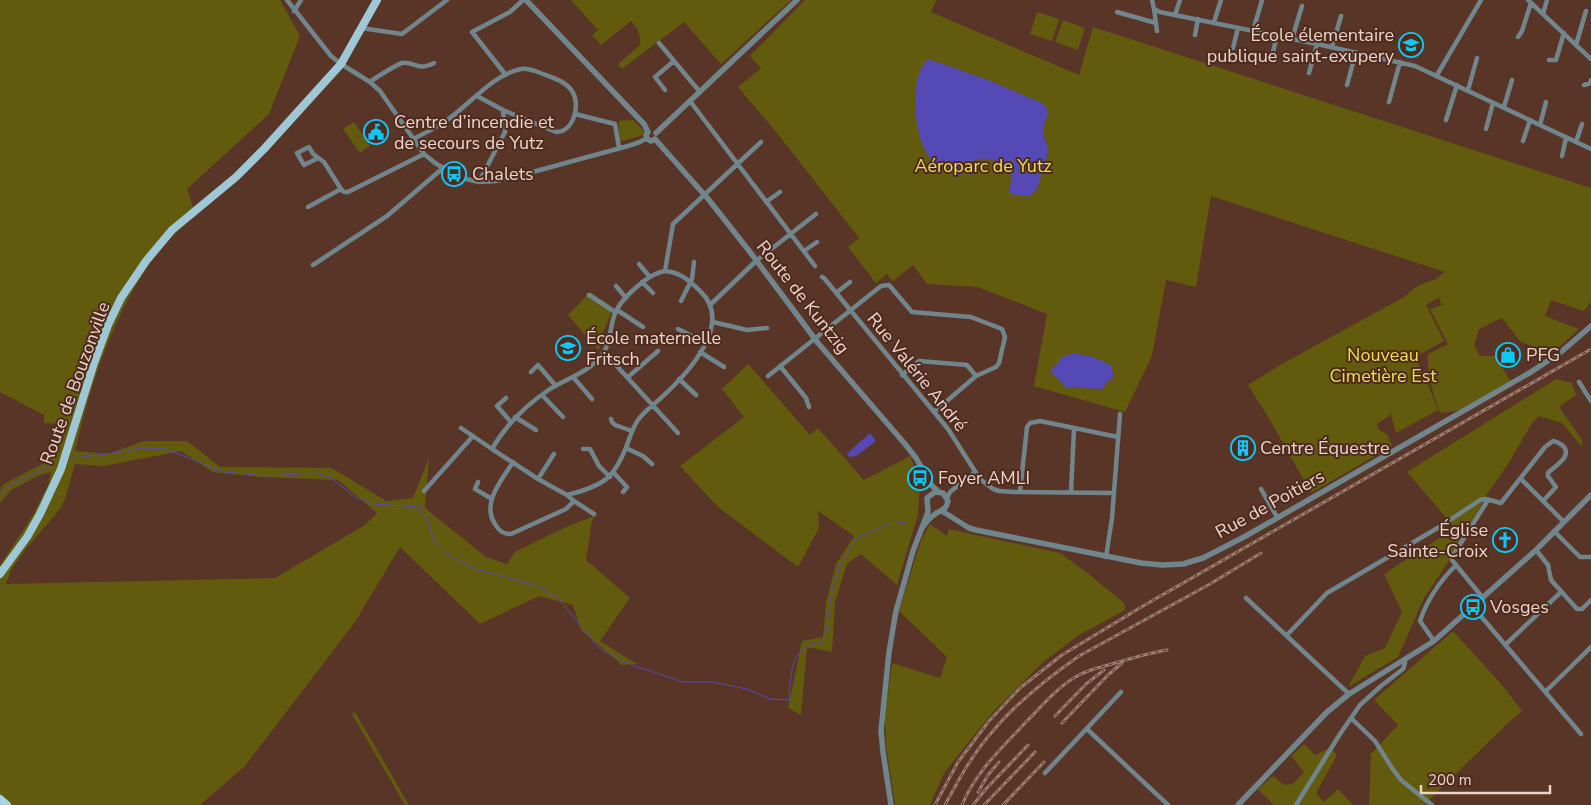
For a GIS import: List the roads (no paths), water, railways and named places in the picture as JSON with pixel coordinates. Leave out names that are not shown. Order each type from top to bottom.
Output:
[{"type":"highway","points":[[0,799],[8,805]]},
{"type":"main road","name":"Route de Bouzonville","points":[[0,574],[27,537],[61,469],[94,362],[108,324],[141,268],[172,230],[236,176],[264,149],[341,64],[377,0]]},
{"type":"street","points":[[287,0],[331,56],[370,82],[380,91],[424,154],[443,168],[466,179],[479,182],[512,178],[640,142],[653,131],[656,136],[690,101],[797,0]]},
{"type":"street","points":[[294,11],[301,0]]},
{"type":"street","points":[[361,28],[402,34],[447,0]]},
{"type":"street","points":[[504,74],[472,32],[510,12],[525,0],[644,124],[648,135]]},
{"type":"street","points":[[1152,0],[1157,31]]},
{"type":"street","points":[[1175,14],[1180,0]]},
{"type":"street","points":[[1214,22],[1221,0]]},
{"type":"street","points":[[1253,31],[1262,0]]},
{"type":"street","points":[[1437,75],[1480,0]]},
{"type":"street","points":[[1543,14],[1547,0]]},
{"type":"street","points":[[1530,1],[1591,59]]},
{"type":"street","points":[[1518,37],[1522,31],[1530,1]]},
{"type":"street","points":[[1292,39],[1302,6]]},
{"type":"street","points":[[1154,9],[1160,12],[1415,66],[1591,149]]},
{"type":"street","points":[[1576,45],[1586,11]]},
{"type":"street","points":[[1116,12],[1156,23]]},
{"type":"street","points":[[1332,47],[1341,16]]},
{"type":"street","points":[[1195,35],[1198,20]]},
{"type":"street","points":[[1233,48],[1238,28]]},
{"type":"street","points":[[1549,60],[1556,60],[1564,33]]},
{"type":"street","points":[[1271,60],[1277,36]]},
{"type":"street","points":[[659,43],[700,92]]},
{"type":"street","points":[[1309,73],[1317,44]]},
{"type":"street","points":[[1347,85],[1356,52]]},
{"type":"street","points":[[1468,90],[1477,58]]},
{"type":"street","points":[[665,90],[655,77],[674,61]]},
{"type":"street","points":[[1389,102],[1400,62]]},
{"type":"street","points":[[370,82],[402,63],[424,68],[434,63]]},
{"type":"street","points":[[413,139],[444,123],[477,96],[504,74],[523,69],[529,69],[561,81],[572,90],[576,102],[575,114],[567,129],[556,132],[504,110],[477,96]]},
{"type":"street","points":[[1504,108],[1512,80]]},
{"type":"street","points":[[1584,85],[1590,83],[1591,80]]},
{"type":"street","points":[[1446,120],[1457,85]]},
{"type":"street","points":[[690,101],[816,266]]},
{"type":"street","points":[[1540,125],[1546,102]]},
{"type":"street","points":[[1486,129],[1493,103]]},
{"type":"street","points":[[479,182],[505,132],[504,110]]},
{"type":"street","points":[[575,114],[615,124],[619,148]]},
{"type":"street","points":[[1523,142],[1530,120]]},
{"type":"street","points":[[1576,142],[1582,124]]},
{"type":"street","name":"Route de Kuntzig","points":[[656,136],[705,194],[814,338],[905,444],[916,458],[932,486],[945,496]]},
{"type":"street","points":[[1562,156],[1566,138]]},
{"type":"street","points":[[665,271],[673,224],[761,142]]},
{"type":"street","points":[[318,158],[304,165],[297,153],[309,147],[313,154],[324,162],[340,189],[348,192],[424,154]]},
{"type":"street","points":[[313,265],[387,216],[443,168]]},
{"type":"street","points":[[308,207],[340,189]]},
{"type":"street","points":[[766,202],[780,192]]},
{"type":"street","points":[[710,305],[756,261],[816,214]]},
{"type":"street","points":[[804,251],[817,242]]},
{"type":"street","points":[[682,301],[690,282],[694,262]]},
{"type":"street","points":[[639,264],[649,276]]},
{"type":"street","points":[[492,449],[510,421],[531,402],[594,363],[604,352],[616,311],[642,282],[658,272],[677,273],[705,295],[713,316],[710,336],[679,379],[638,419],[614,473],[594,487],[567,495]]},
{"type":"street","name":"Rue Valérie André","points":[[822,277],[956,440],[980,479],[1000,491],[1114,493]]},
{"type":"street","points":[[642,282],[653,293]]},
{"type":"street","points":[[836,293],[850,282]]},
{"type":"street","points":[[768,376],[814,338],[886,284],[892,287],[912,312],[971,317],[1002,329],[1006,337],[1000,363],[996,367],[976,376],[934,412]]},
{"type":"street","points":[[616,286],[626,298]]},
{"type":"street","points":[[589,295],[643,326]]},
{"type":"street","points":[[713,322],[747,330],[767,328]]},
{"type":"street","name":"Rue de Poitiers","points":[[928,508],[976,530],[1141,564],[1184,564],[1203,558],[1244,537],[1396,451],[1451,417],[1531,372],[1561,352],[1591,326]]},
{"type":"street","points":[[678,329],[706,343]]},
{"type":"street","points":[[628,377],[658,350]]},
{"type":"street","points":[[604,352],[678,433]]},
{"type":"street","points":[[700,352],[724,367]]},
{"type":"street","points":[[902,374],[919,361],[967,366],[976,376]]},
{"type":"street","points":[[530,372],[538,365],[556,386]]},
{"type":"street","points":[[780,366],[806,398],[809,406]]},
{"type":"street","points":[[573,377],[592,399]]},
{"type":"street","points":[[679,379],[696,395]]},
{"type":"street","points":[[1579,382],[1591,401]]},
{"type":"street","points":[[542,395],[563,417]]},
{"type":"street","points":[[506,398],[497,406],[510,421]]},
{"type":"street","points":[[1106,557],[1114,493],[1120,414]]},
{"type":"street","points":[[515,417],[536,430]]},
{"type":"street","points":[[611,419],[615,425],[632,431]]},
{"type":"street","points":[[1020,492],[1027,427],[1030,423],[1040,422],[1118,437]]},
{"type":"street","points":[[461,428],[594,514]]},
{"type":"street","points":[[1071,492],[1074,428]]},
{"type":"street","points":[[424,492],[473,436]]},
{"type":"street","points":[[1287,635],[1327,592],[1441,526],[1480,500],[1501,503],[1522,479],[1545,447],[1553,441],[1558,442],[1567,453],[1548,473],[1556,487],[1543,501]]},
{"type":"street","points":[[583,448],[590,448],[599,466],[610,477]]},
{"type":"street","points":[[626,448],[643,456],[652,464]]},
{"type":"street","points":[[538,479],[554,454]]},
{"type":"street","points":[[513,462],[494,490],[492,498],[492,519],[500,531],[505,534],[511,534],[566,509],[574,501]]},
{"type":"street","points":[[922,528],[939,512],[945,496],[975,472]]},
{"type":"street","points":[[614,473],[627,487],[623,492]]},
{"type":"street","name":"Route de Kuntzig","points":[[892,805],[882,744],[882,710],[894,621],[928,508],[927,501],[929,495],[925,474]]},
{"type":"street","points":[[1522,479],[1564,522]]},
{"type":"street","points":[[478,482],[475,489],[492,498]]},
{"type":"street","points":[[1261,489],[1277,517]]},
{"type":"street","points":[[929,495],[945,496]]},
{"type":"street","points":[[1238,805],[1326,712],[1349,694],[1434,640],[1536,550],[1591,495]]},
{"type":"street","points":[[945,496],[957,520]]},
{"type":"street","points":[[1483,598],[1452,560],[1452,557],[1488,500]]},
{"type":"street","points":[[1554,531],[1580,557],[1591,557]]},
{"type":"street","points":[[1536,550],[1548,565],[1551,580],[1578,609],[1582,609],[1591,600]]},
{"type":"street","points":[[1434,640],[1420,621],[1428,601],[1456,565]]},
{"type":"street","points":[[1505,645],[1561,592]]},
{"type":"street","points":[[1246,598],[1349,694]]},
{"type":"street","points":[[1473,607],[1581,734]]},
{"type":"street","points":[[1546,691],[1591,647]]},
{"type":"street","points":[[1296,805],[1360,705],[1403,669],[1404,659]]},
{"type":"street","points":[[1045,773],[1121,692]]},
{"type":"street","points":[[1351,718],[1375,741],[1401,780],[1432,805]]},
{"type":"street","points":[[1087,729],[1168,805]]},
{"type":"waterway","points":[[75,458],[140,448],[166,449],[224,472],[266,476],[317,473],[330,477],[355,497],[374,504],[419,507],[425,514],[435,543],[450,556],[476,569],[537,586],[559,599],[600,649],[632,665],[683,682],[712,682],[747,689],[770,699],[789,700],[792,670],[797,656],[808,646],[825,639],[832,590],[842,560],[859,537],[888,524],[907,522]]},
{"type":"waterway","points":[[0,497],[6,488],[55,463]]},
{"type":"railway","points":[[935,805],[958,762],[989,721],[1020,688],[1062,655],[1143,606],[1591,349]]},
{"type":"railway","points":[[945,805],[967,766],[986,739],[1012,710],[1045,681],[1079,656],[1210,584],[1261,553]]},
{"type":"railway","points":[[962,805],[982,770],[1045,702],[1071,679],[1092,670],[1167,650]]},
{"type":"railway","points":[[1062,723],[1122,663]]},
{"type":"railway","points":[[1055,716],[1086,684],[1104,670]]},
{"type":"railway","points":[[973,805],[1028,745]]},
{"type":"railway","points":[[984,805],[1035,752]]},
{"type":"railway","points":[[978,792],[988,775],[999,762]]},
{"type":"railway","points":[[1003,805],[1044,762]]},
{"type":"place","name":"École élementaire publique saint-exupery","points":[[1411,45]]},
{"type":"place","name":"Centre d’incendie et de secours de Yutz","points":[[376,132]]},
{"type":"place","name":"Chalets","points":[[454,174]]},
{"type":"place","name":"École maternelle Fritsch","points":[[568,348]]},
{"type":"place","name":"PFG","points":[[1508,355]]},
{"type":"place","name":"Centre Équestre","points":[[1243,448]]},
{"type":"place","name":"Foyer AMLI","points":[[920,478]]},
{"type":"place","name":"Église Sainte-Croix","points":[[1505,540]]},
{"type":"place","name":"Vosges","points":[[1473,607]]},
{"type":"park label","name":"Aéroparc de Yutz","points":[[983,166]]},
{"type":"park label","name":"Nouveau Cimetière Est","points":[[1383,365]]}]
